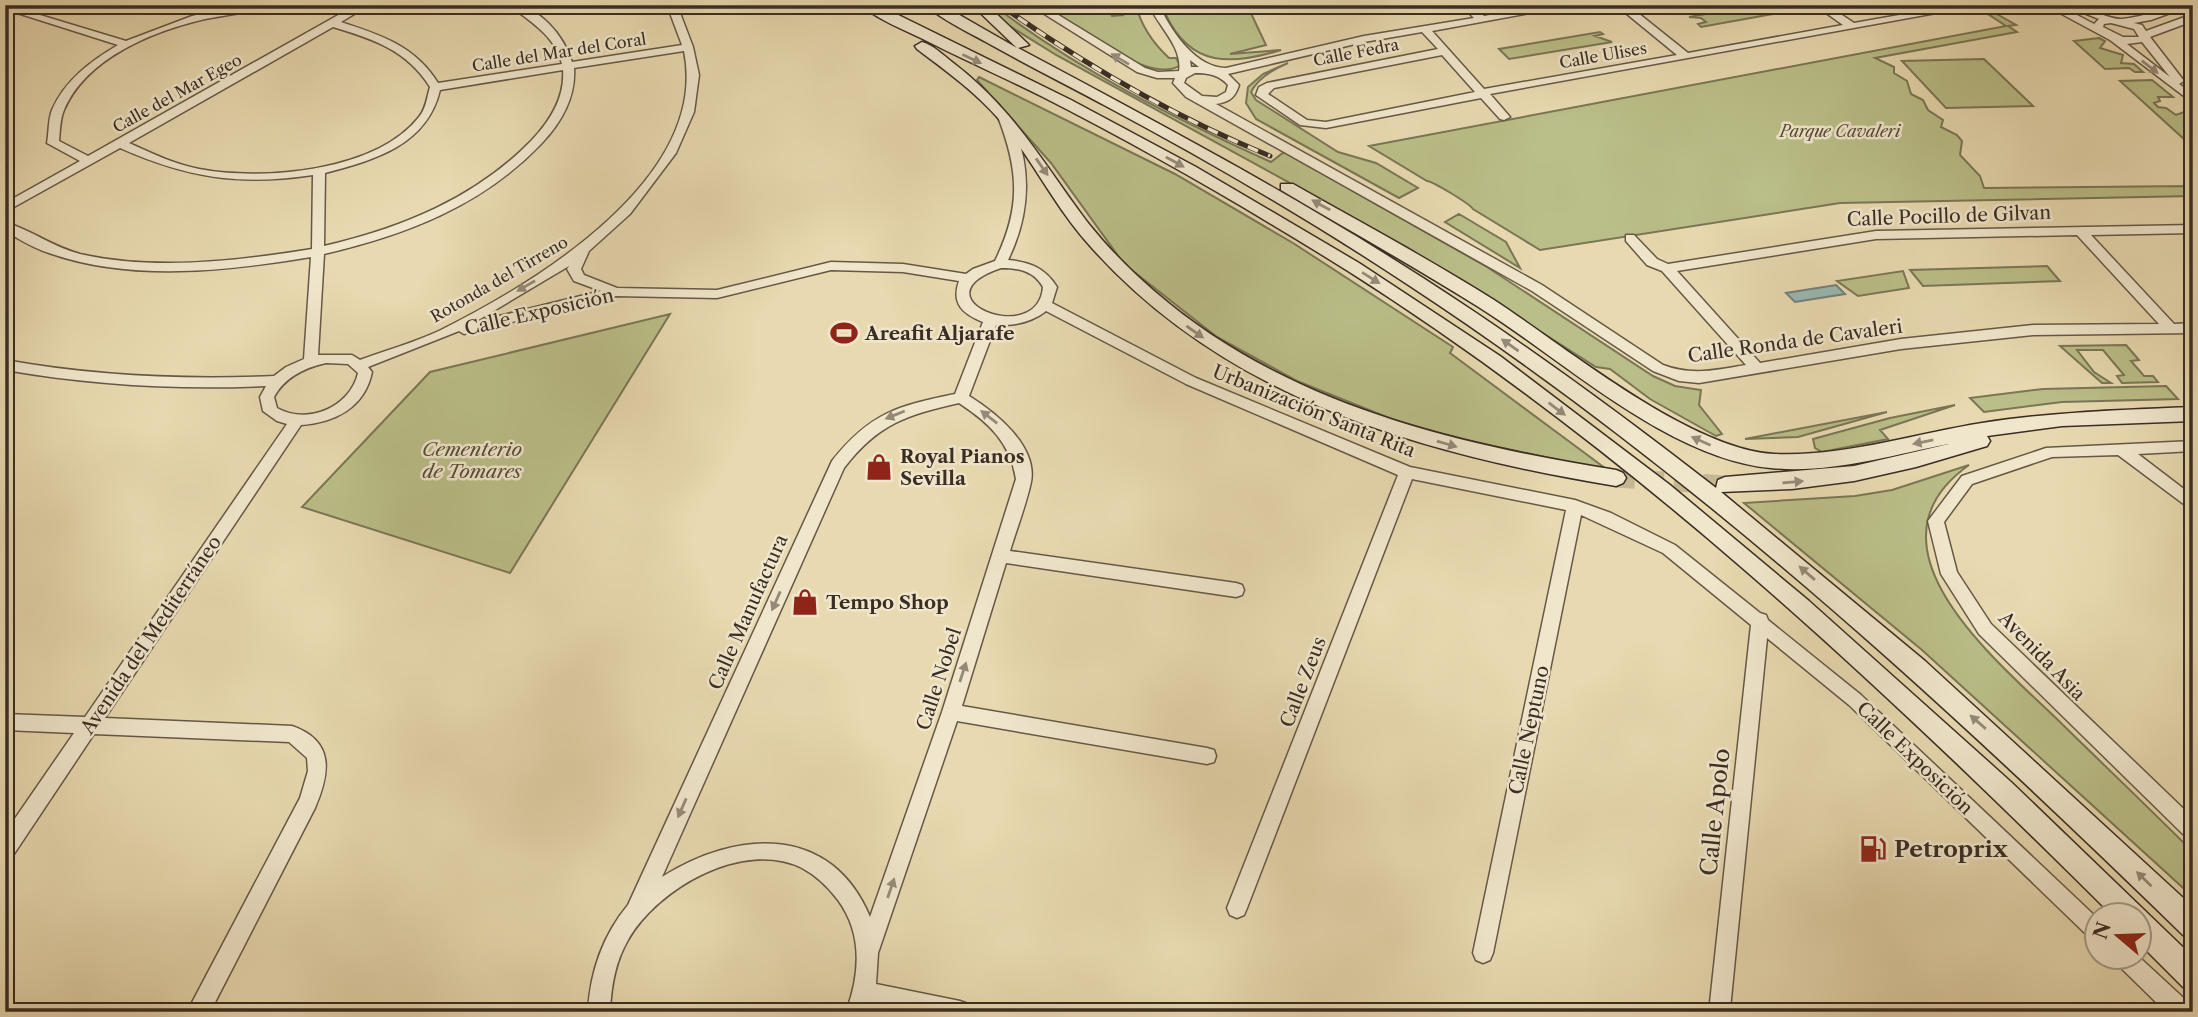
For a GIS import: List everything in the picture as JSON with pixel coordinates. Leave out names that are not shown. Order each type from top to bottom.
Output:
[{"type":"main road","points":[[867,5],[965,79],[1003,115],[1096,242],[1125,274],[1166,311],[1239,360],[1320,400],[1410,433],[1526,464],[1616,478]]},
{"type":"main road","points":[[867,5],[943,46],[1063,101],[1253,205],[1398,295],[1475,349],[1633,467],[1799,603],[1943,733],[2118,902]]},
{"type":"main road","points":[[932,5],[1274,194],[1419,283],[1669,461],[1752,525],[1996,738],[2193,926]]},
{"type":"main road","points":[[979,5],[1006,33],[1068,80]]},
{"type":"main road","points":[[1125,111],[1211,148],[1322,206],[1485,303],[1658,419],[1721,450],[1772,461],[1821,461],[2039,422],[2092,416],[2193,414]]},
{"type":"main road","points":[[1725,485],[1784,483],[1866,473],[1914,463],[2039,422]]},
{"type":"main road","points":[[2152,936],[2193,977]]},
{"type":"street","points":[[5,17],[29,5]]},
{"type":"street","points":[[89,160],[53,143],[52,125],[69,89],[88,70],[126,44],[178,23],[258,5]]},
{"type":"street","points":[[5,226],[53,250],[121,262],[164,266],[281,258],[354,243],[431,216],[473,195],[506,172],[531,150],[564,105],[569,66],[558,41],[541,22],[515,5]]},
{"type":"street","name":"Rotonda del Tirreno","points":[[5,365],[122,383],[184,386],[277,381],[311,361],[340,358],[360,365],[444,334],[584,249],[626,211],[672,151],[688,112],[694,75],[688,47],[672,5]]},
{"type":"street","points":[[1035,5],[1140,70],[1157,75],[1184,74]]},
{"type":"street","points":[[1187,5],[1155,6],[1162,25],[1182,49],[1212,71],[1230,79],[1233,92]]},
{"type":"street","points":[[1466,5],[1480,18]]},
{"type":"street","points":[[1289,55],[1262,67],[1233,92],[1216,100],[1196,98],[1180,87],[1179,79],[1193,70],[1236,69],[1289,55],[1424,28],[1568,5]]},
{"type":"street","points":[[1622,5],[1685,56]]},
{"type":"street","points":[[1820,5],[1852,27]]},
{"type":"street","name":"Calle Ulises","points":[[1271,85],[1263,89],[1263,97],[1315,126],[1474,97],[1484,92],[1975,5]]},
{"type":"street","points":[[2050,5],[2104,33],[2127,41],[2145,37],[2193,17]]},
{"type":"street","points":[[2069,5],[2138,27],[2193,98]]},
{"type":"street","points":[[2187,5],[2147,18],[2097,24],[2104,33],[2193,98]]},
{"type":"street","name":"Calle del Mar Egeo","points":[[5,208],[358,6]]},
{"type":"street","points":[[16,11],[126,44]]},
{"type":"street","points":[[119,143],[169,166],[209,174],[256,177],[319,171],[353,162],[392,143],[423,121],[431,105],[435,87],[418,61],[405,51],[386,41],[332,23]]},
{"type":"street","points":[[1424,28],[1504,117]]},
{"type":"street","name":"Calle del Mar del Coral","points":[[435,87],[688,47]]},
{"type":"street","points":[[1182,49],[1186,62],[1184,74]]},
{"type":"street","points":[[1182,49],[1225,64],[1261,62]]},
{"type":"street","name":"Calle Fedra","points":[[1271,85],[1446,51]]},
{"type":"street","name":"Calle Ronda de Cavaleri","points":[[1233,92],[1241,117],[1258,132]]},
{"type":"street","name":"Calle Ronda de Cavaleri","points":[[1196,98],[1537,288],[1668,373],[1699,378],[1901,344],[2033,330],[2193,328]]},
{"type":"street","points":[[1000,264],[1017,228],[1023,189],[1018,155],[1003,115]]},
{"type":"street","points":[[311,361],[318,249],[319,171]]},
{"type":"street","name":"Calle Pocillo de Gilvan","points":[[1667,268],[1853,237],[2193,229]]},
{"type":"street","points":[[2080,231],[2171,329]]},
{"type":"street","points":[[1630,238],[1652,262],[1667,268],[1756,368]]},
{"type":"street","points":[[584,249],[574,270],[579,278],[616,292]]},
{"type":"street","points":[[1000,264],[1027,266],[1046,278],[1050,287],[1045,305],[1022,319],[991,320],[969,311],[962,303],[960,295],[967,278],[976,271],[1000,264]]},
{"type":"street","name":"Calle Exposición","points":[[444,334],[616,292],[716,294],[831,266],[903,268],[967,278]]},
{"type":"street","name":"Urbanización Santa Rita","points":[[1045,305],[1191,381],[1407,472],[1575,506],[1605,517],[1669,549],[1760,620]]},
{"type":"street","points":[[961,398],[991,320]]},
{"type":"street","points":[[277,381],[267,397],[267,405],[276,416],[297,420],[327,414],[352,399],[365,381],[365,372],[360,365]]},
{"type":"street","name":"Calle Nobel","points":[[869,952],[951,712],[1024,479],[1022,459],[1014,443],[993,418],[961,398]]},
{"type":"street","name":"Calle Manufactura","points":[[636,911],[837,465],[856,439],[876,422],[907,410],[961,398]]},
{"type":"street","name":"Avenida del Mediterráneo","points":[[5,850],[297,420]]},
{"type":"street","points":[[2120,448],[2193,446]]},
{"type":"street","points":[[2120,448],[2193,505]]},
{"type":"street","name":"Avenida Asia","points":[[2120,448],[2052,452],[1966,480],[1936,521],[1949,574],[1984,629],[2193,831]]},
{"type":"street","name":"Calle Zeus","points":[[1237,908],[1407,472]]},
{"type":"street","name":"Calle Neptuno","points":[[1483,953],[1575,506]]},
{"type":"street","points":[[1001,556],[1236,590]]},
{"type":"street","name":"Calle Exposición","points":[[1760,620],[1855,700],[2082,917]]},
{"type":"street","name":"Calle Apolo","points":[[1719,1009],[1760,620]]},
{"type":"street","points":[[951,712],[1206,756]]},
{"type":"street","points":[[5,722],[292,734],[309,743],[318,757],[316,782],[308,802],[198,1012]]},
{"type":"street","points":[[599,1012],[599,990],[612,948],[636,911],[662,886],[692,867],[724,855],[756,851],[786,853],[818,866],[844,887],[861,917],[869,952],[861,1002],[960,1012]]},
{"type":"street","points":[[2141,972],[2182,1012]]},
{"type":"green space","points":[[987,5],[993,5],[1093,71],[1199,128],[1271,162],[1284,152],[1487,267],[1653,376],[1675,386],[1701,390],[1699,405],[1722,434],[1716,436],[1650,399],[1610,369],[1596,367],[1407,247],[1056,55],[1008,25]]},
{"type":"green space","points":[[1043,5],[1108,5],[1112,16],[1123,15],[1120,5],[1136,5],[1153,41],[1169,58],[1176,58],[1180,65],[1167,69],[1150,67],[1131,60],[1090,38]]},
{"type":"green space","points":[[1767,5],[1778,13],[1701,27],[1698,24],[1706,22],[1701,18],[1689,17]]},
{"type":"green space","points":[[1248,7],[1266,45],[1230,54],[1281,50],[1246,58],[1215,58],[1188,45],[1166,15],[1175,10]]},
{"type":"green space","name":"Parque Cavaleri","points":[[1995,13],[2016,25],[2008,26],[2017,32],[1875,58],[1894,67],[1894,73],[1907,81],[1911,94],[1923,100],[1928,110],[1943,120],[1941,127],[1957,135],[1962,141],[1960,155],[1980,176],[1984,188],[2193,186],[2193,196],[1840,203],[1540,250],[1452,194],[1369,146],[2006,26],[1988,14]]},
{"type":"green space","points":[[1600,32],[1603,34],[1595,36],[1612,42],[1509,59],[1499,49]]},
{"type":"green space","points":[[2099,38],[2105,41],[2100,48],[2123,55],[2121,63],[2134,64],[2143,72],[2135,72],[2129,68],[2105,69],[2074,41]]},
{"type":"green space","points":[[1984,59],[2033,106],[1946,108],[1902,61]]},
{"type":"green space","points":[[1288,63],[1258,82],[1251,92],[1256,100],[1338,152],[1376,163],[1418,188],[1399,198],[1256,119],[1246,103],[1248,87],[1263,74]]},
{"type":"green space","points":[[979,77],[1175,174],[1293,243],[1453,347],[1450,353],[1609,471],[1461,439],[1399,422],[1297,381],[1217,337],[1124,264],[1051,163],[977,80]]},
{"type":"green space","points":[[2152,80],[2173,97],[2158,97],[2160,101],[2154,103],[2158,107],[2166,108],[2176,115],[2184,112],[2193,114],[2193,141],[2185,140],[2120,81]]},
{"type":"green space","points":[[1459,214],[1506,242],[1520,268],[1445,222]]},
{"type":"green space","points":[[2047,266],[2060,281],[1923,286],[1910,270]]},
{"type":"green space","points":[[1903,271],[1909,288],[1858,296],[1837,281]]},
{"type":"green space","name":"Cementerio de Tomares","points":[[670,314],[510,573],[302,507],[430,372]]},
{"type":"green space","points":[[2126,345],[2139,360],[2131,361],[2144,376],[2153,376],[2158,382],[2122,383],[2117,376],[2124,375],[2103,350],[2077,350],[2094,372],[2111,383],[2102,383],[2060,346]]},
{"type":"green space","points":[[2166,386],[2178,399],[2062,402],[1984,412],[1970,398],[2043,389]]},
{"type":"green space","points":[[1955,405],[1880,430],[1888,439],[1822,452],[1815,448],[1813,439],[1890,418]]},
{"type":"green space","points":[[1887,412],[1798,437],[1745,439]]},
{"type":"green space","points":[[1969,465],[1937,497],[1926,532],[1931,567],[1949,603],[1975,638],[2006,670],[2193,852],[2193,897],[1922,650],[1744,503],[1855,496],[1892,490]]},
{"type":"water","points":[[1836,285],[1845,294],[1795,302],[1786,293]]},
{"type":"tunnel","points":[[1616,478],[1725,485]]},
{"type":"railway","points":[[1000,5],[1131,88],[1199,124],[1270,156]]},
{"type":"place","name":"Areafit Aljarafe","points":[[844,333]]},
{"type":"place","name":"Royal Pianos Sevilla","points":[[879,467]]},
{"type":"place","name":"Tempo Shop","points":[[805,602]]},
{"type":"place","name":"Petroprix","points":[[1873,849]]}]
